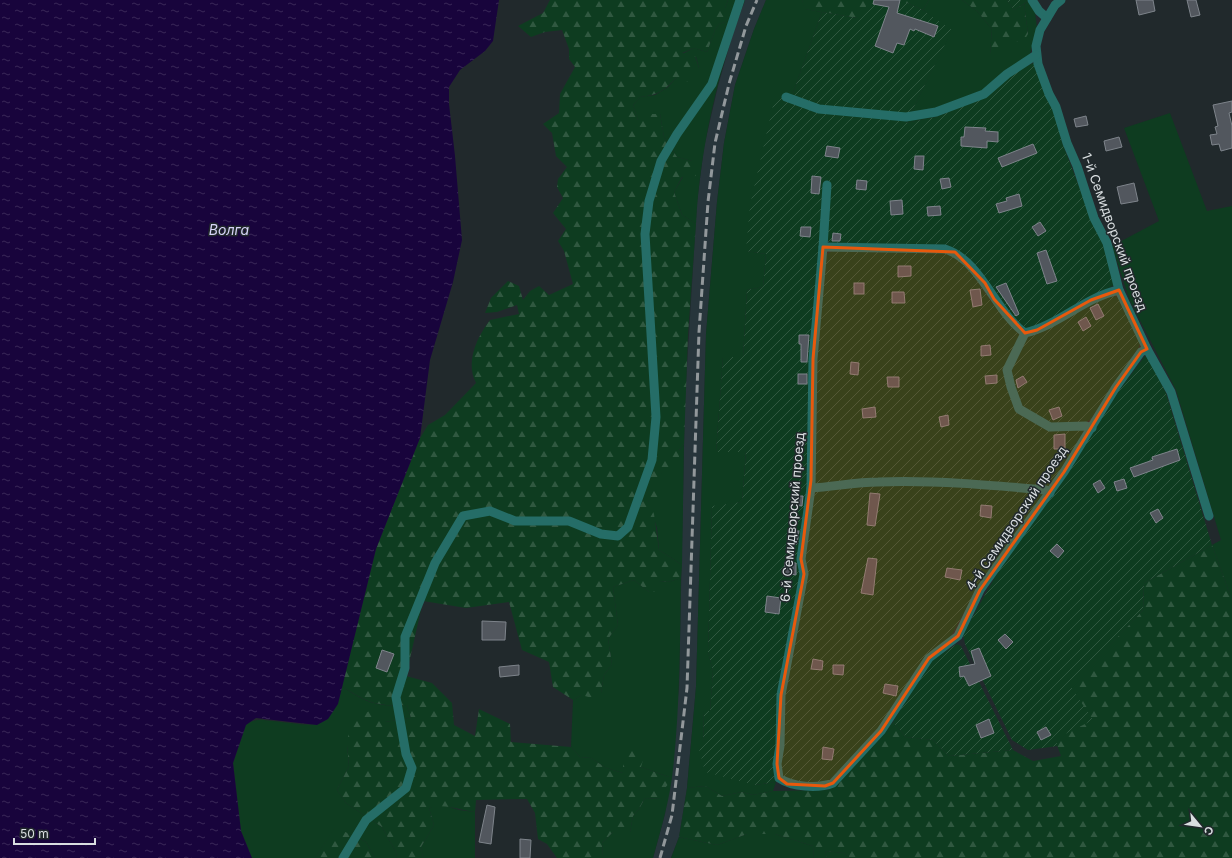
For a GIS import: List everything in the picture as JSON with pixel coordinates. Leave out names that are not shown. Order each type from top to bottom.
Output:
[{"type":"street","points":[[343,858],[366,820],[406,788],[412,768],[406,754],[396,697],[405,668],[405,637],[435,563],[463,516],[490,511],[515,521],[569,521],[601,534],[618,536],[628,527],[652,460],[656,417],[645,234],[649,201],[661,161],[677,134],[712,84],[740,0]]},
{"type":"street","points":[[1032,0],[1039,11],[1047,18]]},
{"type":"street","name":"1-й Семидворский проезд","points":[[1061,0],[1040,30],[1036,46],[1036,55],[1049,94],[1056,107],[1067,143],[1077,166],[1094,218],[1107,243],[1119,290],[1147,349],[1171,392],[1208,516]]},
{"type":"street","points":[[786,97],[819,109],[906,117],[921,115],[936,112],[984,94],[1007,74],[1036,55]]},
{"type":"street","name":"6-й Семидворский проезд","points":[[778,778],[777,764],[780,746],[781,695],[804,574],[801,559],[811,488],[813,359],[824,247],[827,185]]},
{"type":"street","points":[[824,247],[945,249],[955,252],[986,283],[994,299],[1018,328],[1025,333],[1037,330],[1090,300],[1119,290]]},
{"type":"street","points":[[1025,333],[1007,370],[1019,409],[1050,428],[1086,426],[1092,428]]},
{"type":"street","name":"4-й Семидворский проезд","points":[[778,778],[788,784],[825,786],[833,783],[881,731],[929,658],[958,636],[980,590],[1050,493],[1092,428],[1116,387],[1141,352],[1147,349]]},
{"type":"street","points":[[811,488],[877,482],[910,482],[979,484],[1046,490],[1050,493]]},
{"type":"highlighted area","points":[[823,247],[955,252],[985,283],[994,299],[1025,333],[1037,330],[1091,300],[1119,290],[1147,349],[1141,352],[1116,387],[1064,472],[980,590],[958,636],[929,658],[881,731],[833,783],[825,786],[787,784],[779,778],[777,764],[781,695],[804,574],[801,559],[811,480],[813,359]]},
{"type":"shaded area","points":[[745,0],[766,0],[754,29],[735,85],[724,143],[717,202],[706,334],[696,687],[687,788],[679,837],[671,858],[653,858],[665,814],[679,687],[685,400],[697,202],[704,147],[718,86],[735,26]]},
{"type":"green space","points":[[550,0],[728,0],[725,8],[725,22],[719,24],[715,30],[707,52],[694,48],[682,53],[695,56],[699,68],[690,83],[677,77],[660,92],[640,97],[633,105],[638,120],[645,114],[660,114],[664,137],[677,157],[692,161],[696,176],[682,177],[674,192],[682,215],[696,224],[688,335],[684,444],[679,450],[679,466],[662,472],[660,496],[648,500],[654,514],[659,550],[682,565],[681,578],[668,582],[660,581],[656,592],[649,592],[634,580],[613,587],[618,625],[608,639],[612,664],[604,675],[601,693],[596,699],[581,695],[573,700],[553,687],[549,662],[522,650],[509,602],[466,608],[423,601],[406,676],[432,683],[452,703],[454,725],[475,736],[479,709],[510,724],[511,742],[571,747],[580,757],[591,758],[606,768],[623,773],[623,752],[635,746],[645,753],[641,767],[669,777],[671,781],[665,788],[667,797],[661,799],[645,798],[633,816],[630,832],[613,832],[602,843],[603,858],[557,858],[547,844],[538,839],[535,813],[527,799],[476,800],[475,812],[441,806],[429,808],[434,825],[421,847],[423,858],[397,858],[396,852],[382,827],[346,803],[337,790],[349,766],[347,745],[350,722],[369,711],[385,722],[411,718],[407,705],[388,705],[365,700],[342,686],[376,549],[420,438],[428,425],[445,415],[476,383],[473,375],[472,358],[477,342],[490,320],[519,314],[517,305],[497,312],[485,313],[491,298],[508,281],[519,286],[523,300],[530,291],[539,286],[549,295],[573,284],[564,251],[558,241],[566,229],[553,213],[563,198],[557,187],[558,179],[567,167],[556,156],[552,133],[543,124],[559,113],[560,94],[575,67],[569,59],[569,49],[562,30],[545,32],[531,37],[518,26],[543,13]]},
{"type":"green space","points":[[728,0],[745,0],[735,27],[712,110],[706,138],[698,195],[696,224],[682,215],[674,192],[692,161],[677,157],[664,137],[660,114],[638,120],[633,105],[640,97],[655,95],[668,87],[677,77],[699,68],[696,57],[682,54],[694,48],[707,52],[715,30],[719,24],[725,22],[725,8]]},
{"type":"green space","points":[[766,0],[802,0],[805,9],[822,12],[793,93],[747,251],[766,254],[763,287],[747,290],[743,357],[723,357],[716,452],[746,451],[742,502],[712,507],[708,652],[713,671],[710,711],[704,711],[703,745],[699,745],[755,785],[776,782],[773,791],[753,795],[742,792],[722,796],[705,786],[687,788],[696,687],[706,334],[717,202],[724,143],[735,85],[754,29]]},
{"type":"green space","points":[[802,0],[929,0],[923,10],[907,3],[857,18],[804,9]]},
{"type":"green space","points":[[871,0],[907,3],[923,10],[952,30],[906,123],[936,117],[985,97],[1009,75],[1033,63],[1035,65],[1053,108],[1062,142],[1091,218],[1103,244],[1114,285],[1037,329],[1025,330],[956,250],[831,245],[827,240],[800,576],[775,763],[776,782],[755,785],[705,772],[698,745],[703,744],[704,711],[710,711],[713,671],[708,652],[712,506],[742,502],[746,452],[716,452],[723,357],[743,357],[747,290],[763,287],[766,254],[746,251],[750,205],[775,97],[793,93],[822,12],[857,18]]},
{"type":"green space","points":[[929,0],[962,0],[977,11],[992,29],[990,55],[1012,39],[1028,34],[1024,4],[1030,0],[1035,12],[1037,28],[1030,54],[985,97],[936,117],[906,123],[951,31],[923,10]]},
{"type":"green space","points":[[962,0],[1007,0],[1014,10],[1024,4],[1028,34],[1022,44],[1012,39],[1001,56],[990,55],[992,29],[977,11]]},
{"type":"green space","points":[[1007,0],[1030,0],[1014,10]]},
{"type":"green space","points":[[1170,113],[1207,211],[1232,206],[1232,600],[1212,545],[1221,540],[1176,390],[1130,301],[1112,246],[1159,221],[1124,128]]},
{"type":"green space","points":[[834,250],[945,252],[960,260],[966,266],[991,301],[1019,334],[1020,340],[1006,364],[1017,413],[1049,430],[1083,429],[1085,431],[1061,472],[1048,487],[979,481],[818,486],[813,483],[815,359],[825,255]]},
{"type":"green space","points":[[1115,296],[1120,299],[1140,343],[1139,347],[1091,419],[1085,423],[1051,425],[1022,407],[1012,384],[1011,365],[1025,339],[1091,301]]},
{"type":"green space","points":[[1145,356],[1149,359],[1166,393],[1212,545],[1144,583],[1143,610],[1071,687],[1093,720],[1055,739],[1058,746],[1028,750],[1012,740],[965,644],[963,634],[1004,561],[1066,474],[1120,389]]},
{"type":"green space","points":[[684,444],[682,565],[659,550],[657,528],[648,500],[662,472]]},
{"type":"green space","points":[[879,484],[980,486],[1043,493],[1045,495],[977,589],[949,640],[879,729],[834,777],[817,783],[786,780],[782,777],[779,763],[784,695],[812,498],[815,492],[820,490]]},
{"type":"green space","points":[[1212,545],[1232,600],[1232,858],[851,858],[844,853],[825,851],[827,858],[814,858],[813,846],[775,834],[747,834],[717,845],[679,837],[687,788],[705,786],[722,796],[742,792],[753,795],[773,791],[828,790],[839,782],[893,722],[906,737],[933,740],[949,756],[1013,750],[1033,761],[1061,756],[1055,740],[1070,687],[1143,610],[1144,583]]},
{"type":"green space","points":[[681,578],[678,698],[672,780],[653,858],[603,858],[602,843],[613,832],[630,832],[633,816],[645,798],[661,799],[669,777],[641,767],[641,761],[623,773],[606,768],[591,758],[580,757],[571,747],[573,700],[581,695],[601,693],[604,675],[612,664],[608,639],[618,625],[613,587],[634,580],[649,592],[660,581],[668,582]]},
{"type":"green space","points":[[957,644],[961,646],[1013,750],[949,756],[933,740],[906,737],[893,722],[930,661]]},
{"type":"green space","points":[[342,686],[365,700],[373,703],[407,705],[411,718],[385,722],[347,745],[349,766],[337,790],[346,803],[382,827],[396,852],[397,858],[375,858],[366,842],[335,828],[315,858],[252,858],[241,831],[233,763],[246,724],[259,720],[310,725],[326,720],[332,713]]},
{"type":"green space","points":[[440,804],[459,810],[475,812],[475,858],[423,858],[421,847],[434,825],[429,808]]},
{"type":"green space","points":[[335,827],[366,842],[375,858],[315,858]]},
{"type":"green space","points":[[747,834],[775,834],[813,846],[814,858],[671,858],[679,837],[717,845]]},
{"type":"green space","points":[[825,851],[844,853],[851,858],[827,858]]},
{"type":"water","name":"Волга","points":[[0,0],[499,0],[493,41],[485,51],[460,70],[449,87],[449,104],[462,240],[453,282],[430,360],[420,438],[376,549],[338,704],[328,719],[317,725],[256,718],[246,725],[233,763],[241,831],[252,858],[0,858]]},
{"type":"building","points":[[874,0],[900,0],[897,13],[938,26],[934,37],[915,29],[914,31],[910,29],[904,45],[897,43],[893,53],[875,46],[889,7],[873,4]]},
{"type":"building","points":[[1136,0],[1153,0],[1155,11],[1139,15]]},
{"type":"building","points":[[1187,0],[1196,0],[1200,15],[1191,17]]},
{"type":"building","points":[[1232,101],[1232,112],[1229,113],[1232,126],[1232,148],[1221,151],[1219,144],[1212,145],[1210,135],[1217,134],[1215,127],[1218,126],[1213,105]]},
{"type":"building","points":[[1086,116],[1088,125],[1076,127],[1074,119]]},
{"type":"building","points":[[965,127],[986,128],[985,131],[998,132],[998,142],[987,141],[987,148],[961,146],[961,137],[964,137]]},
{"type":"building","points":[[1119,137],[1122,147],[1106,151],[1104,141]]},
{"type":"building","points":[[1033,144],[1037,153],[1002,167],[998,158]]},
{"type":"building","points":[[827,146],[840,148],[838,158],[825,156]]},
{"type":"building","points":[[915,156],[924,156],[923,170],[914,169]]},
{"type":"building","points":[[812,176],[821,177],[819,194],[811,193]]},
{"type":"building","points":[[949,178],[951,187],[942,189],[940,179]]},
{"type":"building","points":[[857,180],[867,181],[866,190],[856,189]]},
{"type":"building","points":[[1134,183],[1138,201],[1121,204],[1117,187]]},
{"type":"building","points":[[1019,194],[1022,206],[999,213],[996,204],[1007,201],[1006,198]]},
{"type":"building","points":[[902,200],[903,214],[891,215],[890,201]]},
{"type":"building","points":[[940,206],[941,215],[928,216],[927,207]]},
{"type":"building","points":[[1040,222],[1046,231],[1038,236],[1032,227]]},
{"type":"building","points":[[801,227],[811,227],[810,237],[800,236]]},
{"type":"building","points":[[833,233],[841,234],[840,241],[832,241]]},
{"type":"building","points":[[1046,250],[1057,281],[1047,284],[1037,253]]},
{"type":"building","points":[[898,266],[911,266],[911,276],[898,277]]},
{"type":"building","points":[[854,283],[864,283],[864,294],[854,294]]},
{"type":"building","points":[[1006,283],[1019,314],[1016,316],[996,287]]},
{"type":"building","points":[[980,289],[982,305],[973,307],[970,290]]},
{"type":"building","points":[[892,292],[904,292],[905,303],[892,303]]},
{"type":"building","points":[[1098,304],[1104,316],[1096,320],[1090,308]]},
{"type":"building","points":[[1086,317],[1091,326],[1083,331],[1078,322]]},
{"type":"building","points":[[799,335],[809,335],[807,362],[801,362],[801,344],[799,344]]},
{"type":"building","points":[[990,345],[991,355],[981,356],[981,346]]},
{"type":"building","points":[[851,362],[859,363],[858,375],[850,374]]},
{"type":"building","points":[[798,374],[807,374],[807,384],[798,384]]},
{"type":"building","points":[[997,375],[997,383],[986,384],[985,376]]},
{"type":"building","points":[[1023,376],[1027,382],[1018,388],[1016,380]]},
{"type":"building","points":[[887,377],[899,377],[899,387],[888,387]]},
{"type":"building","points":[[875,407],[876,417],[863,418],[862,409]]},
{"type":"building","points":[[1059,407],[1062,416],[1053,420],[1049,410]]},
{"type":"building","points":[[948,415],[949,425],[941,427],[939,417]]},
{"type":"building","points":[[1065,434],[1065,449],[1054,449],[1054,435]]},
{"type":"building","points":[[1177,449],[1180,460],[1134,477],[1130,468],[1153,460],[1152,457]]},
{"type":"building","points":[[1124,479],[1127,488],[1117,491],[1114,482]]},
{"type":"building","points":[[1100,480],[1105,488],[1098,493],[1093,484]]},
{"type":"building","points":[[870,493],[880,494],[875,526],[867,525]]},
{"type":"building","points":[[794,496],[803,496],[802,506],[793,505]]},
{"type":"building","points":[[981,505],[992,506],[991,518],[980,516]]},
{"type":"building","points":[[1158,509],[1163,518],[1156,523],[1150,513]]},
{"type":"building","points":[[790,531],[799,531],[797,544],[790,544]]},
{"type":"building","points":[[1057,544],[1064,551],[1058,558],[1050,551]]},
{"type":"building","points":[[868,558],[877,559],[873,595],[861,593]]},
{"type":"building","points":[[785,562],[796,563],[796,575],[784,573]]},
{"type":"building","points":[[947,568],[962,570],[960,580],[945,577]]},
{"type":"building","points":[[767,596],[781,598],[779,614],[765,612]]},
{"type":"building","points":[[482,621],[506,622],[505,640],[482,640]]},
{"type":"building","points":[[1005,634],[1013,642],[1006,649],[998,640]]},
{"type":"building","points":[[979,648],[991,676],[969,686],[964,676],[960,677],[959,667],[975,664],[971,651]]},
{"type":"building","points":[[382,650],[394,654],[387,672],[376,668]]},
{"type":"building","points":[[813,659],[823,661],[822,670],[811,669]]},
{"type":"building","points":[[519,665],[519,675],[500,677],[499,667]]},
{"type":"building","points":[[833,665],[844,665],[843,675],[833,674]]},
{"type":"building","points":[[885,684],[898,686],[896,696],[883,693]]},
{"type":"building","points":[[989,719],[994,733],[981,738],[976,725]]},
{"type":"building","points":[[1046,727],[1051,735],[1041,740],[1037,732]]},
{"type":"building","points":[[823,747],[834,749],[832,760],[822,759]]},
{"type":"building","points":[[487,805],[495,807],[491,844],[479,842]]},
{"type":"building","points":[[520,839],[531,840],[530,858],[520,858]]},
{"type":"railway","points":[[660,858],[672,815],[687,688],[699,332],[708,202],[715,143],[729,84],[746,26],[757,0]]}]
